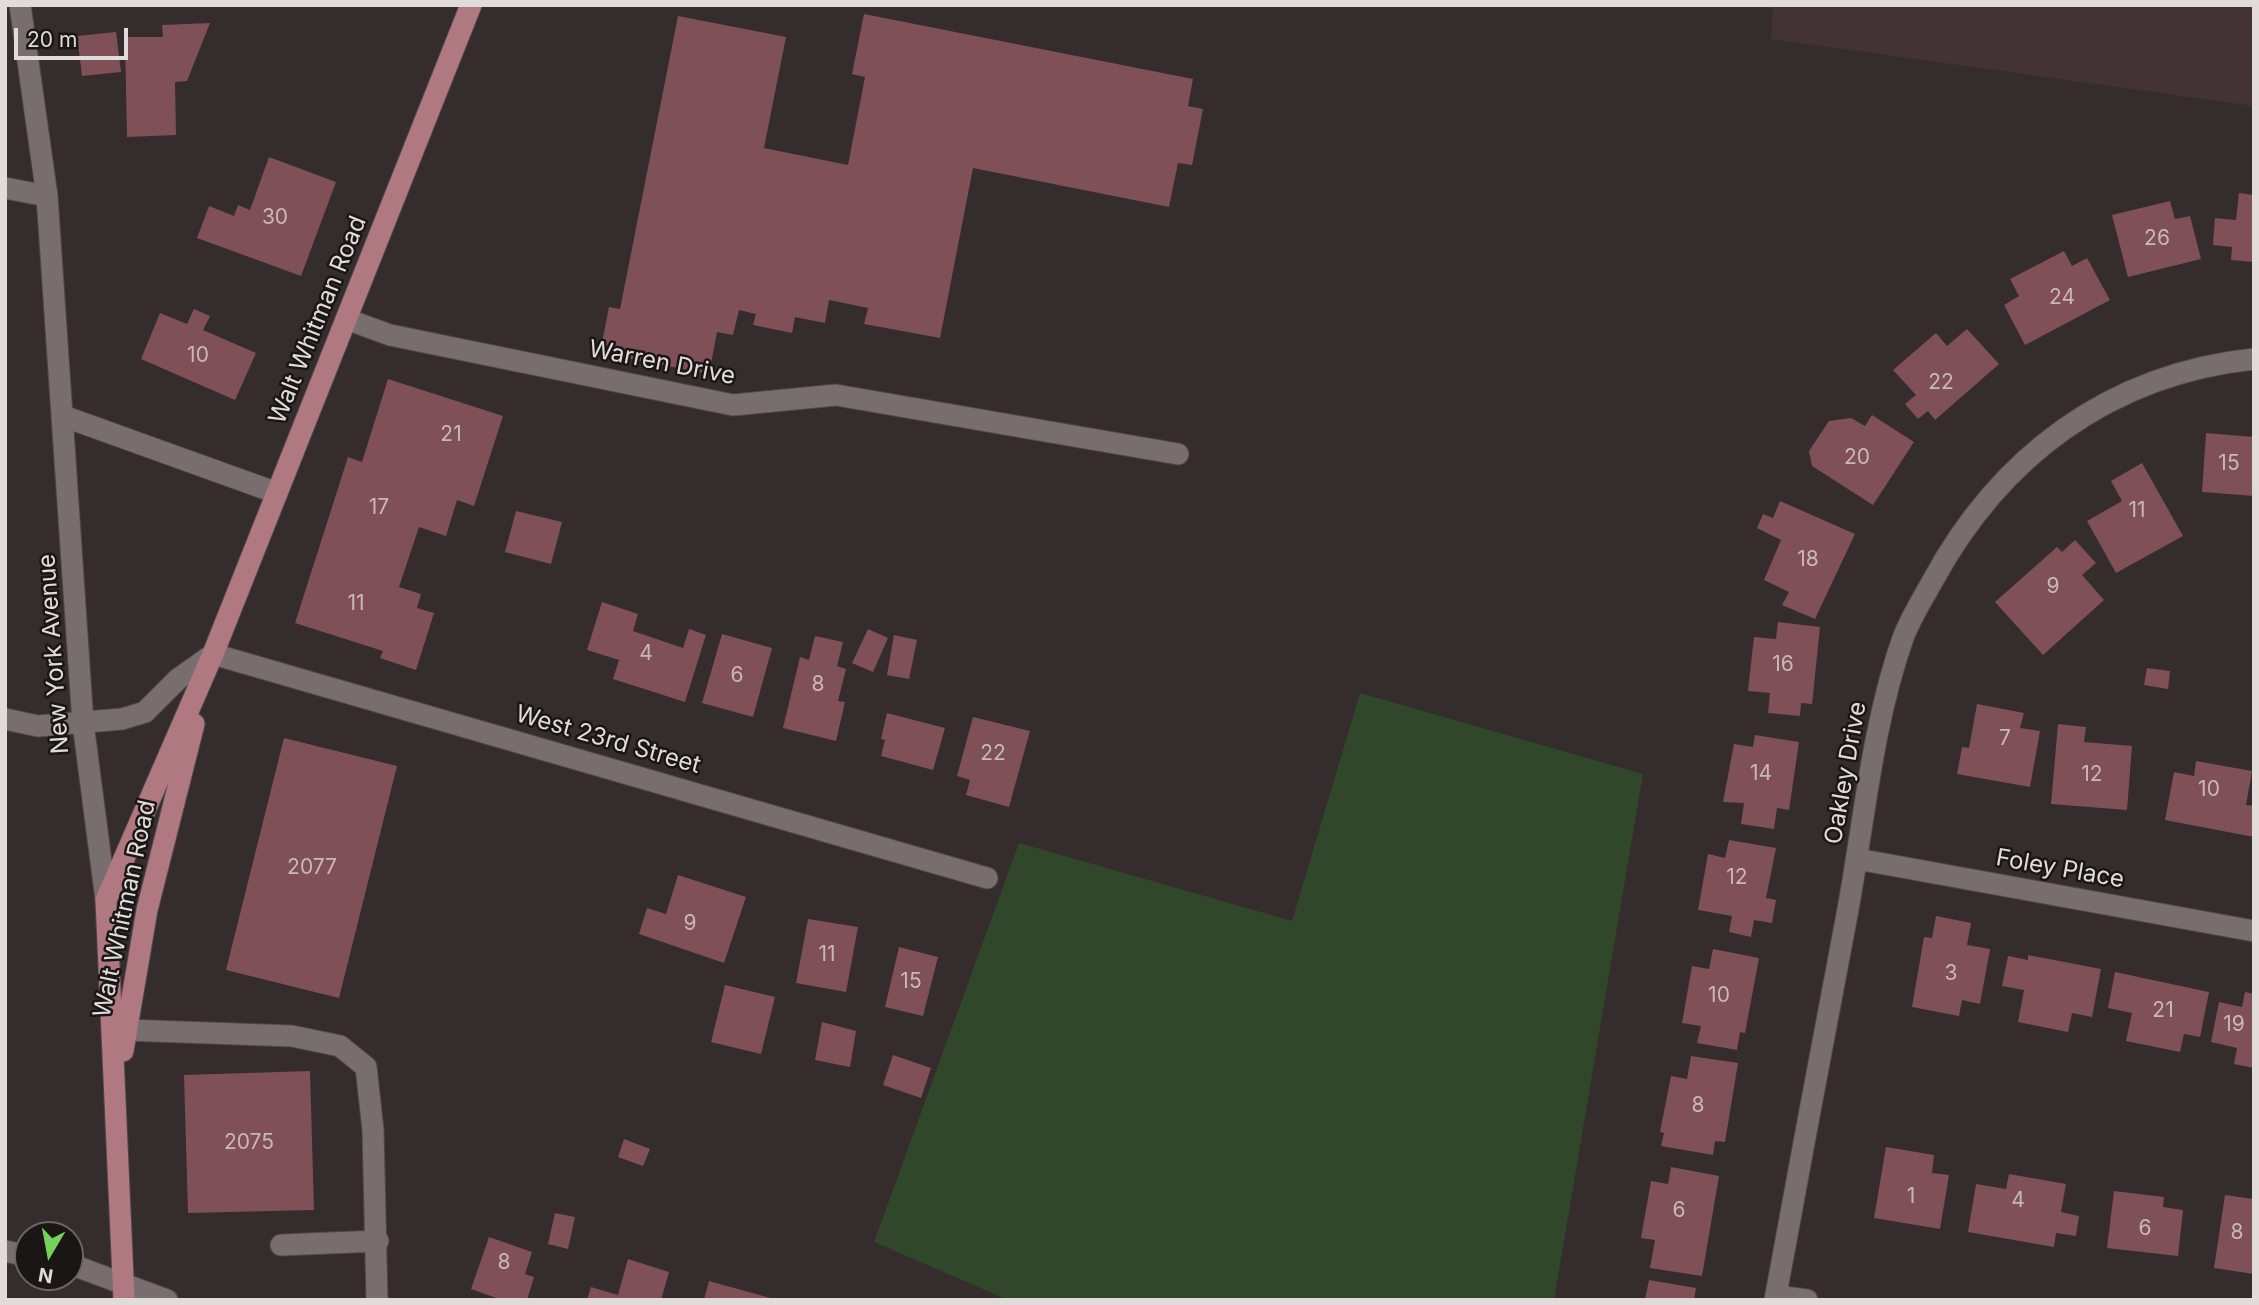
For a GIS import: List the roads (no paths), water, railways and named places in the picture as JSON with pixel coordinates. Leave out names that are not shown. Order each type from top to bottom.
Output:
[{"type":"main road","name":"Walt Whitman Road","points":[[106,900],[214,654],[471,5]]},
{"type":"main road","name":"Walt Whitman Road","points":[[120,1179],[121,1073],[147,910],[214,654]]},
{"type":"main road","name":"New York Avenue","points":[[106,900],[123,1292]]},
{"type":"street","name":"New York Avenue","points":[[20,5],[47,196],[83,723],[106,900]]},
{"type":"street","points":[[5,188],[47,196]]},
{"type":"street","name":"Warren Drive","points":[[346,319],[390,335],[733,405],[836,395],[1178,454]]},
{"type":"street","name":"Oakley Drive","points":[[1776,1298],[1857,859],[1875,735],[1903,636],[1954,542],[2015,469],[2079,418],[2133,388],[2208,364],[2254,359]]},
{"type":"street","points":[[63,416],[277,493]]},
{"type":"street","points":[[5,719],[38,726],[122,719],[145,712],[178,679],[214,654]]},
{"type":"street","name":"West 23rd Street","points":[[214,654],[987,878]]},
{"type":"street","name":"Foley Place","points":[[1857,859],[2254,931]]},
{"type":"street","points":[[126,1030],[292,1036],[340,1046],[366,1067],[373,1130],[378,1241],[377,1300]]},
{"type":"street","points":[[281,1245],[378,1241]]},
{"type":"street","points":[[84,1271],[123,1292],[167,1300]]},
{"type":"street","points":[[1776,1298],[1807,1300]]}]
